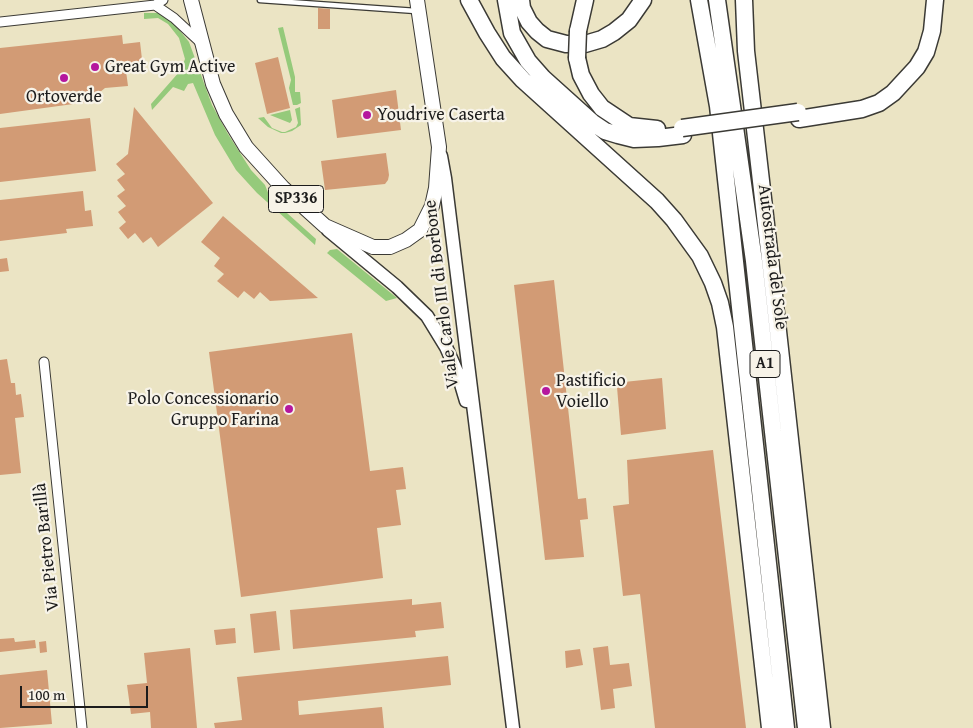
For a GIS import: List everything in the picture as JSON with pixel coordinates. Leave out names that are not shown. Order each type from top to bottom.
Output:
[{"type":"highway","points":[[469,0],[503,58],[523,80],[657,201],[674,220],[700,256],[713,283],[725,327],[770,728]]},
{"type":"highway","points":[[506,0],[512,33],[528,61],[543,78],[593,123],[605,131],[634,139],[658,138],[682,131],[862,109],[879,102],[893,93],[926,52],[932,32],[935,0]]},
{"type":"highway","points":[[521,0],[522,8],[529,22],[537,32],[547,39],[566,44],[585,44],[602,39],[614,32],[629,20],[643,0]]},
{"type":"highway","points":[[585,0],[578,31],[577,58],[581,75],[591,94],[602,108],[629,126],[682,131]]},
{"type":"highway","name":"Autostrada del Sole","points":[[699,0],[718,106],[786,728]]},
{"type":"highway","name":"Autostrada del Sole","points":[[717,0],[754,261],[806,728]]},
{"type":"highway","points":[[744,0],[746,52],[822,728]]},
{"type":"highway","points":[[798,116],[857,103],[894,83],[910,63],[921,42],[927,16],[927,0]]},
{"type":"main road","name":"SP336","points":[[191,0],[213,84],[226,114],[246,147],[273,177],[325,226],[372,247],[390,247],[406,240],[420,230],[432,206],[436,188],[438,147],[417,6]]},
{"type":"main road","name":"Viale Carlo III di Borbone","points":[[438,147],[445,178],[513,728]]},
{"type":"main road","name":"Viale Carlo III di Borbone","points":[[325,226],[397,287],[427,316],[446,346],[458,374],[476,437]]},
{"type":"street","points":[[0,22],[155,5],[163,0]]},
{"type":"street","points":[[155,5],[174,18],[203,44]]},
{"type":"street","name":"Via Pietro Barillà","points":[[44,362],[82,728]]},
{"type":"lane","points":[[260,0],[417,6]]},
{"type":"green space","points":[[144,13],[158,13],[172,21],[189,42],[212,105],[228,134],[251,170],[265,185],[269,195],[316,239],[315,245],[257,193],[236,170],[215,135],[193,83],[188,84],[184,91],[173,87],[152,110],[151,104],[180,71],[185,59],[179,38],[168,24],[158,18],[144,19]]},
{"type":"green space","points":[[283,27],[295,77],[295,92],[300,92],[301,103],[297,105],[293,105],[289,88],[291,80],[278,28]]},
{"type":"green space","points":[[300,107],[301,125],[285,133],[268,127],[258,118],[264,117],[272,128],[285,132],[296,127],[298,123],[295,109]]},
{"type":"green space","points":[[290,110],[292,120],[290,123],[270,115]]},
{"type":"green space","points":[[337,249],[397,298],[386,301],[327,253],[330,250]]},
{"type":"building","points":[[318,8],[330,9],[330,29],[318,29]]},
{"type":"building","name":"Ortoverde","points":[[122,35],[123,44],[140,42],[143,68],[126,71],[128,86],[105,88],[88,102],[0,114],[0,48]]},
{"type":"building","points":[[278,57],[290,108],[267,114],[255,63]]},
{"type":"building","name":"Youdrive Caserta","points":[[396,90],[401,130],[337,138],[332,100]]},
{"type":"building","points":[[134,107],[213,203],[158,247],[151,237],[143,243],[135,233],[128,239],[119,228],[126,222],[118,212],[126,206],[117,196],[125,190],[117,180],[125,174],[116,164],[128,154]]},
{"type":"building","points":[[90,118],[96,171],[0,182],[0,128]]},
{"type":"building","points":[[386,153],[389,175],[385,184],[325,190],[321,161]]},
{"type":"building","points":[[83,191],[85,211],[91,210],[93,226],[66,229],[67,233],[0,241],[0,200]]},
{"type":"building","points":[[223,216],[318,298],[270,301],[260,292],[254,299],[244,291],[238,298],[217,281],[224,274],[214,266],[220,258],[201,242]]},
{"type":"building","points":[[7,258],[9,271],[0,272],[0,259]]},
{"type":"building","name":"Pastificio Voiello","points":[[554,280],[578,499],[586,498],[588,519],[580,520],[584,557],[545,560],[514,285]]},
{"type":"building","name":"Polo Concessionario Gruppo Farina","points":[[352,333],[370,471],[403,467],[406,489],[396,490],[401,525],[377,528],[383,578],[241,597],[209,352]]},
{"type":"building","points":[[7,359],[11,383],[15,383],[16,395],[21,394],[24,417],[15,418],[21,473],[0,475],[0,360]]},
{"type":"building","points":[[662,378],[666,429],[621,435],[617,387],[624,382]]},
{"type":"building","points":[[713,450],[746,728],[655,728],[640,594],[623,596],[613,506],[629,504],[627,460]]},
{"type":"building","points":[[412,599],[412,605],[441,602],[444,628],[415,631],[416,637],[293,649],[290,610]]},
{"type":"building","points":[[276,611],[280,650],[254,653],[250,614]]},
{"type":"building","points":[[235,628],[236,643],[216,645],[214,630]]},
{"type":"building","points":[[14,638],[15,642],[35,640],[36,648],[0,652],[0,639]]},
{"type":"building","points":[[46,641],[47,652],[40,653],[39,642]]},
{"type":"building","points":[[608,646],[610,665],[629,663],[632,686],[613,689],[615,708],[601,710],[593,648]]},
{"type":"building","points":[[190,648],[197,728],[151,728],[150,712],[131,714],[127,685],[147,683],[144,653]]},
{"type":"building","points":[[580,649],[583,665],[566,668],[565,651]]},
{"type":"building","points":[[448,656],[451,685],[298,701],[299,715],[382,707],[384,728],[215,728],[214,723],[242,720],[237,677]]},
{"type":"building","points":[[47,670],[52,724],[0,728],[0,675]]},
{"type":"place","name":"Great Gym Active","points":[[95,67]]},
{"type":"place","name":"Ortoverde","points":[[64,78]]},
{"type":"place","name":"Youdrive Caserta","points":[[367,115]]},
{"type":"place","name":"Pastificio Voiello","points":[[546,391]]},
{"type":"place","name":"Polo Concessionario Gruppo Farina","points":[[289,409]]}]
